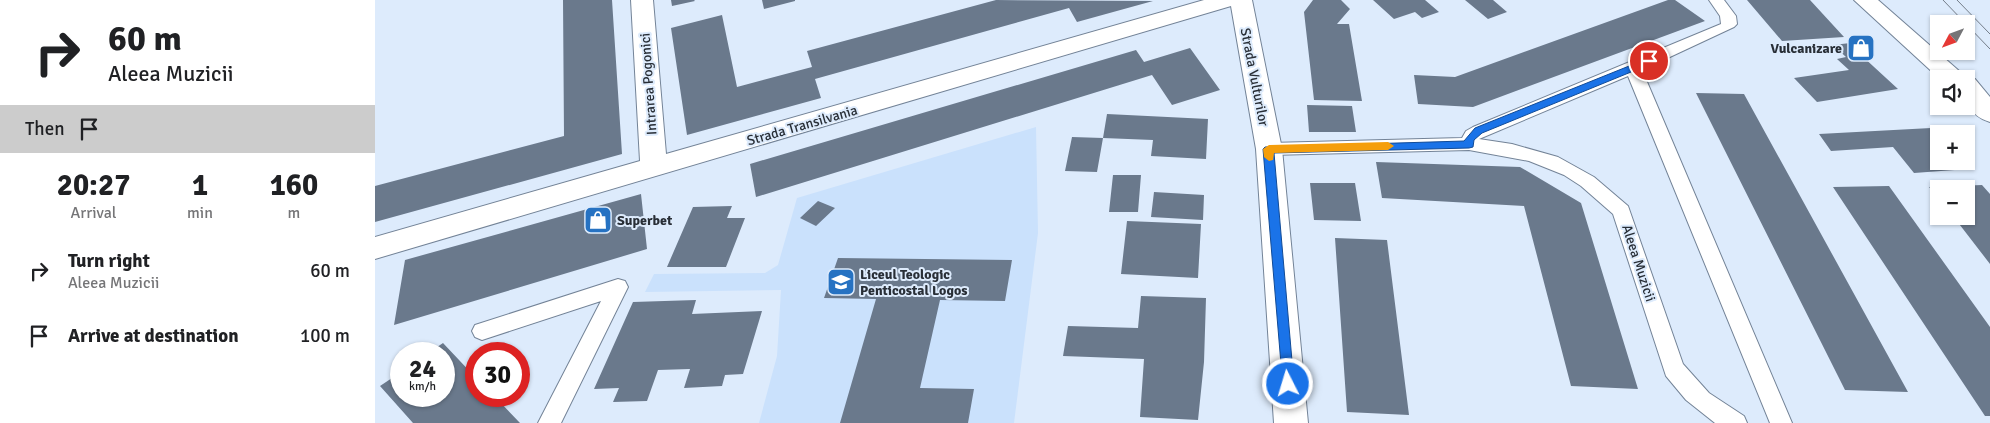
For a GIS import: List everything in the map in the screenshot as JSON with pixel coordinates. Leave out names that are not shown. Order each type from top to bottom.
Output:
[{"type":"street","name":"Intrarea Pogonici","points":[[642,0],[654,168]]},
{"type":"street","name":"Strada Transilvania","points":[[375,248],[1228,0]]},
{"type":"street","name":"Strada Vulturilor","points":[[1241,0],[1269,149],[1291,423]]},
{"type":"street","points":[[1865,0],[1945,70]]},
{"type":"street","points":[[1891,0],[1953,70]]},
{"type":"lane","points":[[1469,144],[1469,139],[1479,131],[1633,68],[1729,24],[1728,16],[1716,0]]},
{"type":"lane","points":[[1633,68],[1781,423]]},
{"type":"lane","name":"Aleea Muzicii","points":[[1269,149],[1469,144],[1525,151],[1577,175],[1609,199],[1621,211],[1628,227],[1674,369],[1688,388],[1702,401],[1736,423]]},
{"type":"lane","points":[[483,332],[619,287],[549,423]]},
{"type":"shaded area","name":"Liceul Teologic Penticostal Logos","points":[[1036,127],[1038,233],[1014,423],[759,423],[777,356],[781,290],[645,292],[654,274],[765,273],[778,265],[797,198]]},
{"type":"building","points":[[563,0],[612,0],[622,154],[375,222],[375,186],[564,136]]},
{"type":"building","points":[[671,0],[694,0],[695,1],[672,6]]},
{"type":"building","points":[[762,0],[795,0],[795,1],[764,9]]},
{"type":"building","points":[[996,0],[1153,1],[1077,22],[1069,8],[815,79],[821,98],[687,135],[671,28],[722,15],[737,87],[812,67],[807,51]]},
{"type":"building","points":[[1313,0],[1341,0],[1350,9],[1337,24],[1349,24],[1362,101],[1314,100],[1304,12]]},
{"type":"building","points":[[1373,0],[1425,0],[1439,12],[1422,18],[1415,12],[1394,19]]},
{"type":"building","points":[[1465,0],[1493,0],[1507,12],[1488,19]]},
{"type":"building","points":[[1668,0],[1675,0],[1705,21],[1473,107],[1418,104],[1414,75],[1455,77]]},
{"type":"building","points":[[1747,0],[1810,0],[1844,37],[1782,41]]},
{"type":"building","points":[[1859,42],[1872,54],[1861,55],[1898,89],[1817,102],[1794,78],[1849,70],[1837,59],[1846,57],[1833,45]]},
{"type":"building","points":[[1190,48],[1220,90],[1172,105],[1152,75],[756,197],[750,164],[1136,50],[1144,62]]},
{"type":"building","points":[[1696,93],[1744,94],[1908,392],[1845,390]]},
{"type":"building","points":[[1307,105],[1352,106],[1356,132],[1309,132]]},
{"type":"building","points":[[1107,114],[1208,119],[1206,159],[1151,156],[1153,140],[1103,138]]},
{"type":"building","points":[[1930,128],[1930,170],[1954,170],[1914,173],[1893,147],[1831,151],[1819,134]]},
{"type":"building","points":[[1072,137],[1103,138],[1097,172],[1065,171]]},
{"type":"building","points":[[1376,162],[1520,167],[1581,203],[1638,389],[1571,386],[1524,206],[1382,198]]},
{"type":"building","points":[[1113,175],[1141,175],[1138,212],[1109,212]]},
{"type":"building","points":[[1310,183],[1355,183],[1361,221],[1314,220]]},
{"type":"building","points":[[1975,185],[1982,185],[1990,194],[1990,264],[1960,225],[1975,225]]},
{"type":"building","points":[[1889,186],[1990,327],[1990,416],[1985,416],[1833,187]]},
{"type":"building","points":[[1154,192],[1204,195],[1203,220],[1151,217]]},
{"type":"building","points":[[641,194],[647,249],[394,325],[405,260]]},
{"type":"building","points":[[818,201],[835,208],[816,226],[800,218]]},
{"type":"building","points":[[732,206],[727,218],[745,218],[726,267],[667,267],[693,207]]},
{"type":"building","points":[[1127,221],[1201,224],[1198,278],[1121,274]]},
{"type":"building","points":[[1335,238],[1387,240],[1409,415],[1347,412]]},
{"type":"building","points":[[838,258],[1012,260],[1005,301],[940,300],[920,388],[974,389],[968,423],[840,423],[876,299],[824,298]]},
{"type":"building","points":[[1141,296],[1206,298],[1204,362],[1198,420],[1140,417],[1144,359],[1063,356],[1068,326],[1138,328]]},
{"type":"building","points":[[696,300],[692,314],[762,311],[743,374],[725,375],[722,386],[684,388],[690,369],[658,370],[647,401],[613,402],[619,388],[594,389],[633,302]]},
{"type":"building","points":[[455,356],[465,366],[465,407],[505,407],[520,423],[413,423],[399,407],[455,407]]},
{"type":"building","points":[[390,379],[390,397],[380,386]]},
{"type":"tram line","points":[[1943,0],[1990,49]]},
{"type":"tram line","points":[[1957,0],[1990,34]]},
{"type":"slow traffic","points":[[1269,157],[1269,149],[1388,146]]},
{"type":"place","name":"Vulcanizare","points":[[1861,48]]},
{"type":"place","name":"Superbet","points":[[598,220]]},
{"type":"place","name":"Liceul Teologic Penticostal Logos","points":[[841,282]]},
{"type":"route","points":[[1288,384],[1269,149],[1469,144],[1469,139],[1472,135],[1479,131],[1649,61]]}]
